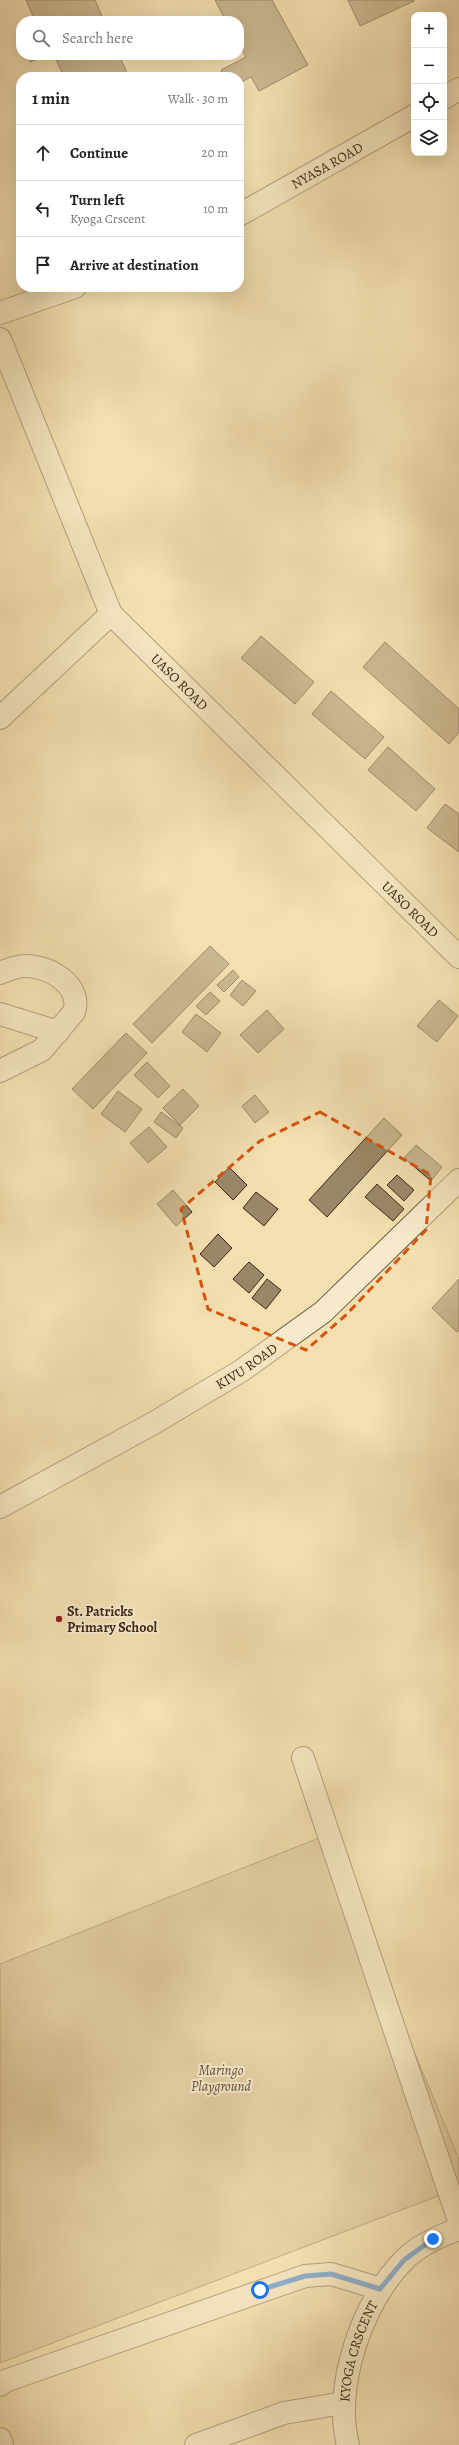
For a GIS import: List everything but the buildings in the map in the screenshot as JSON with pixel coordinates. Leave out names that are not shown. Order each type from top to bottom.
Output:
[{"type":"street","points":[[447,96],[459,89]]},
{"type":"street","name":"NYASA ROAD","points":[[244,212],[411,118]]},
{"type":"street","points":[[0,313],[61,292]]},
{"type":"street","name":"UASO ROAD","points":[[0,339],[111,614],[459,957]]},
{"type":"street","points":[[0,718],[111,614]]},
{"type":"street","points":[[0,973],[24,966],[43,968],[67,983],[76,999],[76,1007],[58,1032],[42,1050],[0,1071]]},
{"type":"street","points":[[0,1014],[58,1032]]},
{"type":"street","name":"KIVU ROAD","points":[[0,1507],[152,1424],[242,1371],[322,1312],[459,1180]]},
{"type":"street","points":[[303,1758],[459,2221]]},
{"type":"street","name":"KYOGA CRSCENT","points":[[348,2445],[344,2430],[343,2403],[362,2324],[380,2289],[404,2260],[433,2239],[459,2229]]},
{"type":"street","points":[[0,2385],[20,2375],[305,2276],[331,2274],[380,2289]]},
{"type":"street","points":[[196,2445],[284,2413],[343,2403]]},
{"type":"street","points":[[0,2439],[2,2445]]},
{"type":"highlighted area","points":[[320,1112],[431,1175],[426,1230],[346,1315],[306,1350],[208,1309],[181,1209],[260,1141]]},
{"type":"green space","name":"Maringo Playground","points":[[324,1836],[459,2159],[459,2188],[0,2363],[0,1964]]},
{"type":"place","name":"St. Patricks Primary School","points":[[59,1619]]},
{"type":"route","points":[[260,2290],[305,2276],[331,2274],[380,2289],[404,2260],[433,2239]]}]
